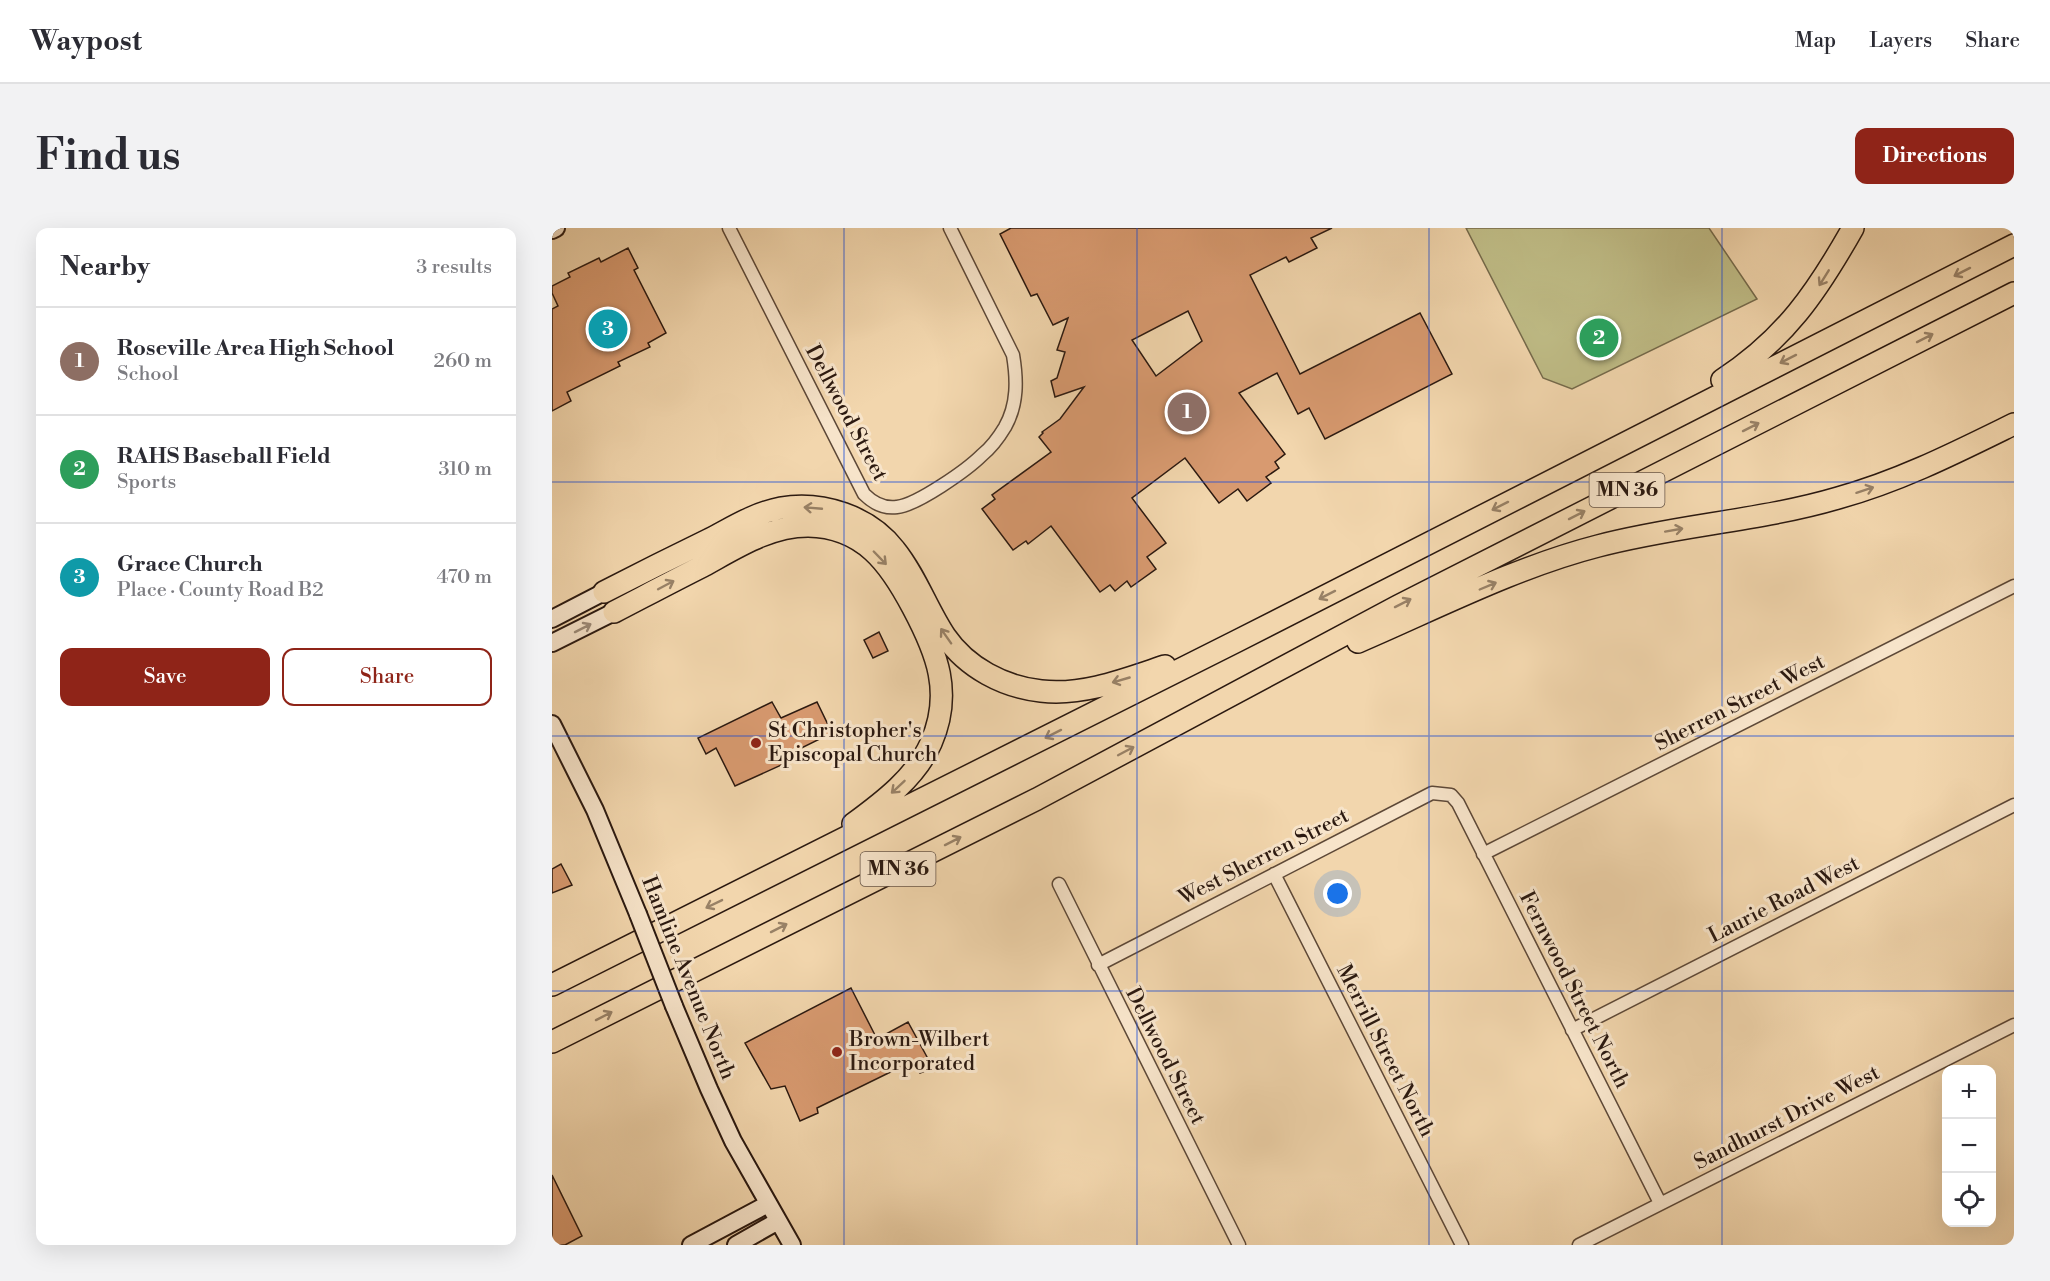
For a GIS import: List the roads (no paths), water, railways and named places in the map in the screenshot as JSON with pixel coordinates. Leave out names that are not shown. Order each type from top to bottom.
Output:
[{"type":"highway","points":[[1627,441],[1743,366],[1779,336],[1820,285],[1853,228]]},
{"type":"highway","name":"MN 36","points":[[552,984],[786,869],[2014,245]]},
{"type":"highway","name":"MN 36","points":[[552,1042],[1037,799],[1398,606],[2014,293]]},
{"type":"highway","points":[[1241,690],[1556,559],[1597,546],[1647,535],[1795,509],[1838,498],[1902,476],[1956,453],[2014,424]]},
{"type":"highway","points":[[604,592],[762,513],[800,506],[819,507],[855,518],[872,528],[890,544],[909,571],[946,637],[973,664],[1006,683],[1043,691],[1083,689],[1118,681],[1237,641]]},
{"type":"highway","points":[[614,612],[757,537],[790,527],[824,528],[855,539],[882,559],[897,577],[930,640],[938,663],[942,701],[932,742],[911,774],[882,802],[837,836],[786,869]]},
{"type":"street","points":[[552,230],[556,228]]},
{"type":"street","name":"Dellwood Street","points":[[729,228],[864,494],[878,505],[895,508],[916,501],[980,457],[995,443],[1006,425],[1015,402],[1017,375],[1013,355],[950,228]]},
{"type":"street","name":"Sherren Street West","points":[[1483,854],[2014,586]]},
{"type":"street","points":[[552,618],[604,592]]},
{"type":"street","points":[[552,644],[614,612]]},
{"type":"street","name":"Hamline Avenue North","points":[[552,724],[595,810],[709,1089],[733,1141],[792,1245]]},
{"type":"street","name":"West Sherren Street","points":[[1098,965],[1432,793],[1451,795]]},
{"type":"street","name":"Fernwood Street North","points":[[1451,795],[1458,803],[1660,1203]]},
{"type":"street","name":"Laurie Road West","points":[[1572,1030],[2014,805]]},
{"type":"street","name":"Merrill Street North","points":[[1274,874],[1462,1245]]},
{"type":"street","name":"Dellwood Street","points":[[1059,884],[1239,1245]]},
{"type":"street","name":"Sandhurst Drive West","points":[[1579,1245],[2014,1025]]},
{"type":"street","points":[[691,1245],[768,1204]]},
{"type":"street","points":[[736,1245],[778,1221]]},
{"type":"place","name":"Grace Church","points":[[608,329]]},
{"type":"place","name":"RAHS Baseball Field","points":[[1599,338]]},
{"type":"place","name":"Roseville Area High School","points":[[1187,412]]},
{"type":"place","name":"St Christopher's Episcopal Church","points":[[756,743]]},
{"type":"place","name":"Brown-Wilbert Incorporated","points":[[837,1052]]}]
